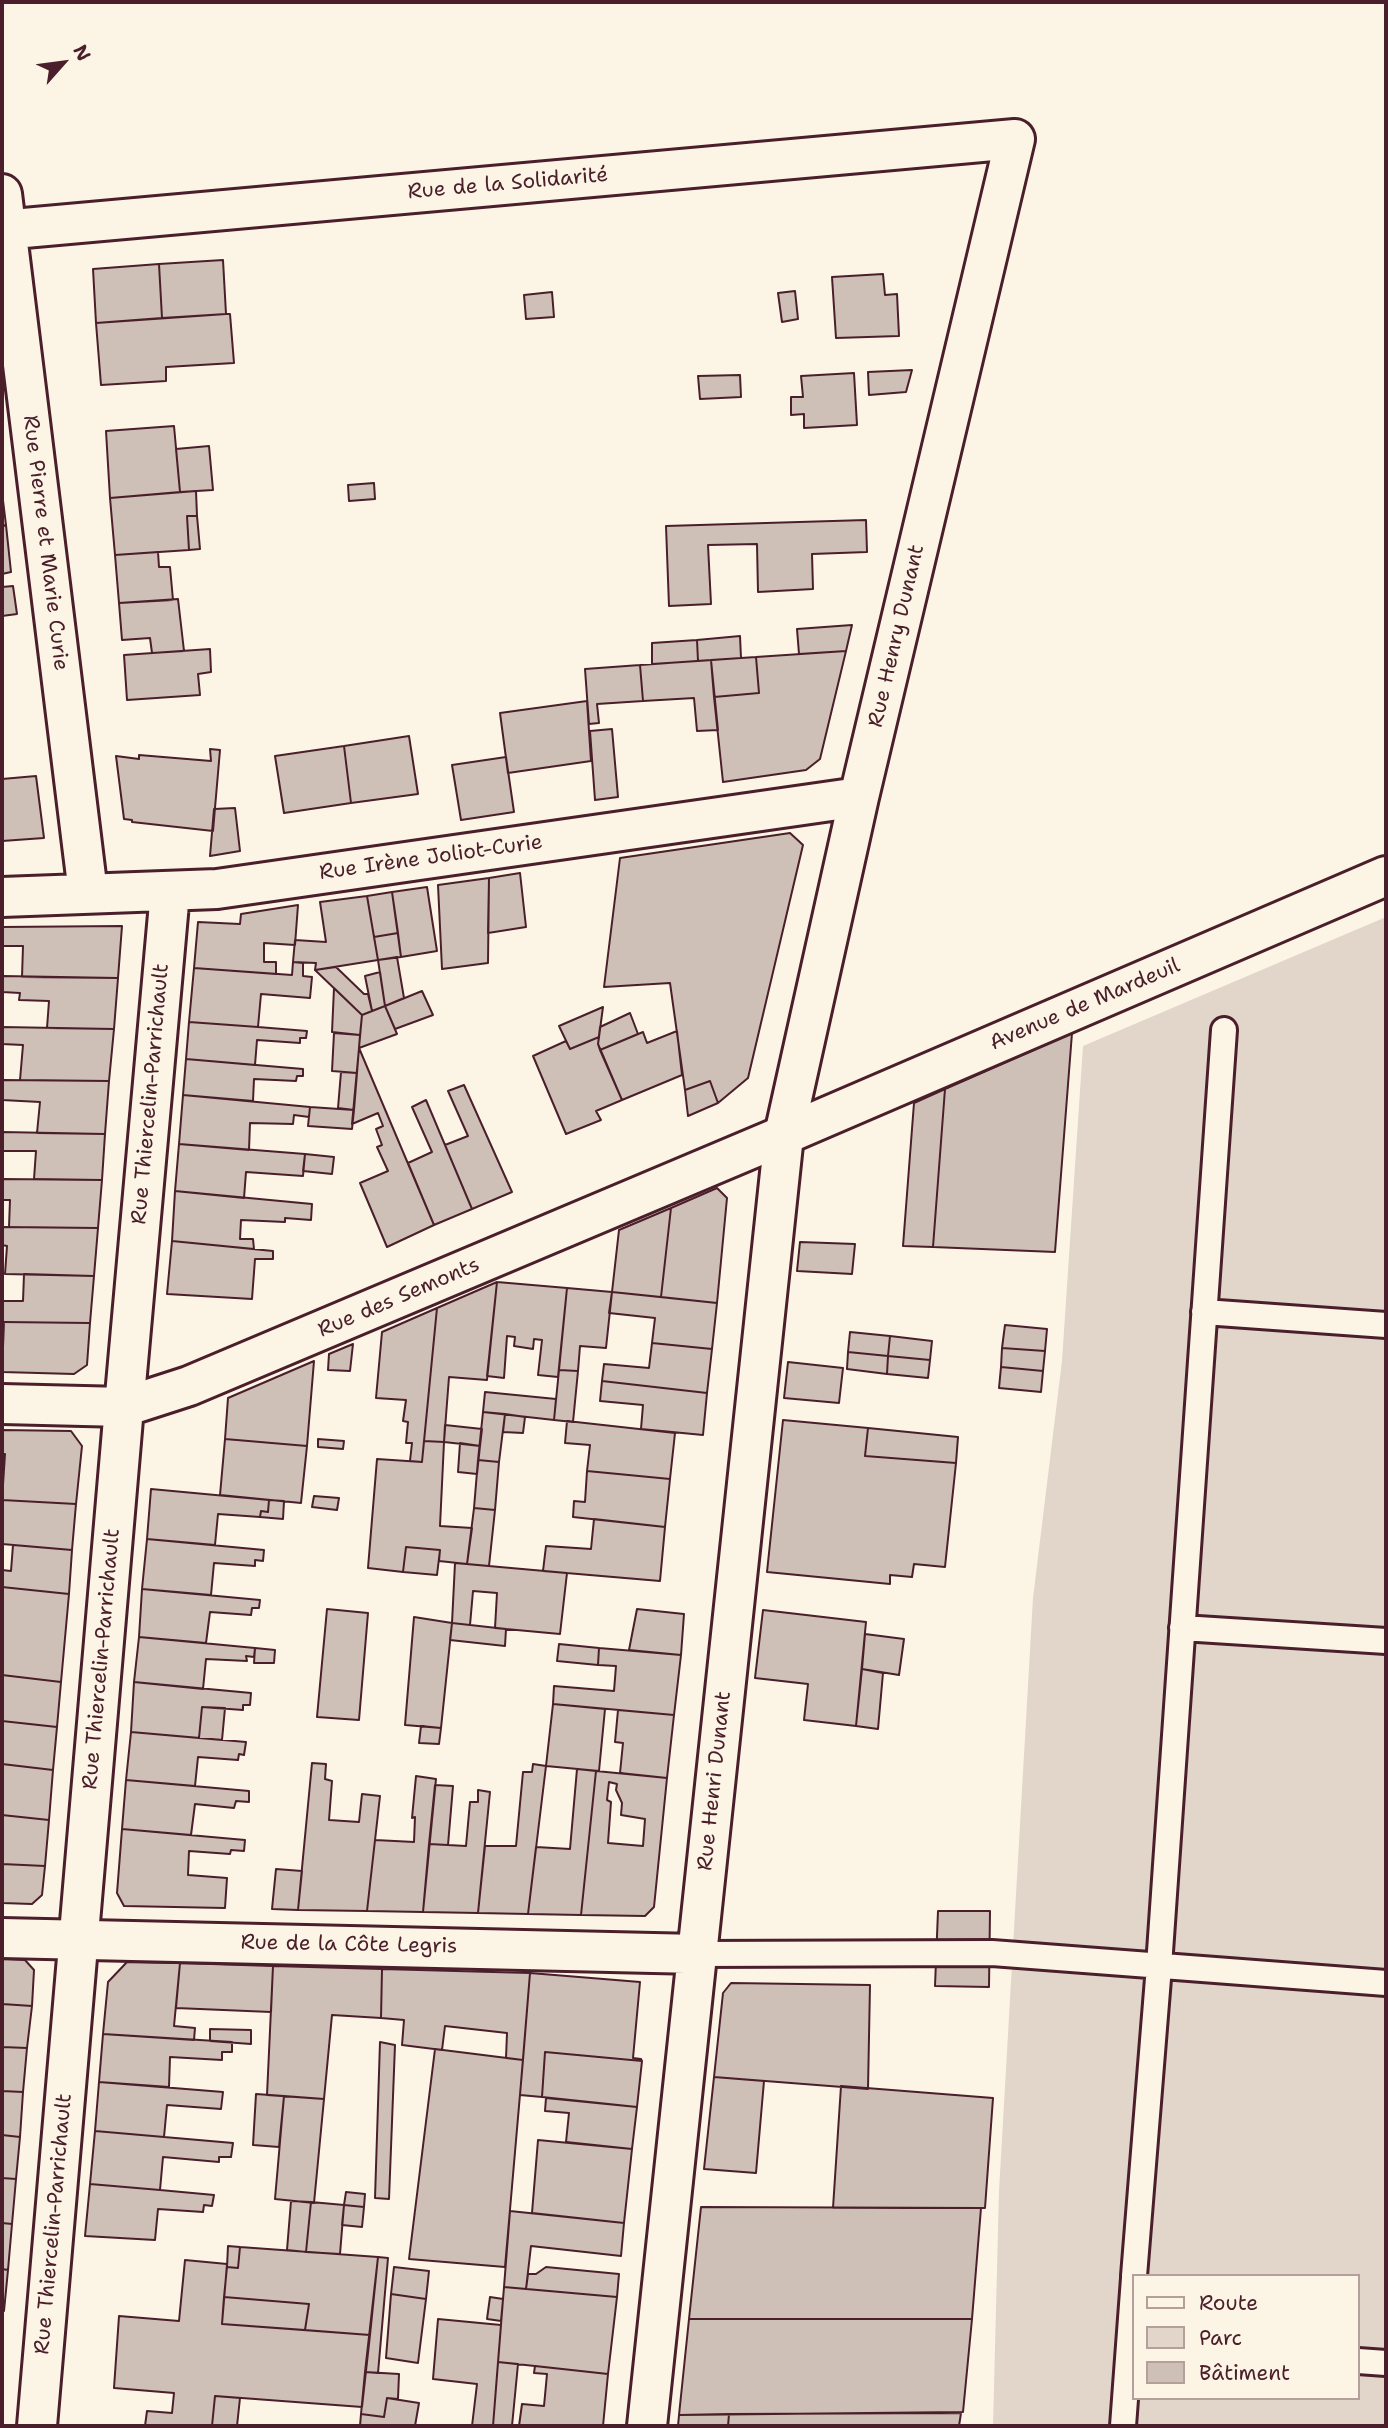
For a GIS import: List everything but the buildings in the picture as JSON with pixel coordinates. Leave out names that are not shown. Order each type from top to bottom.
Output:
[{"type":"street","name":"Rue de la Solidarité","points":[[3,218],[1014,139]]},
{"type":"street","name":"Rue Henry Dunant","points":[[784,1135],[859,797],[1014,139]]},
{"type":"street","name":"Rue Pierre et Marie Curie","points":[[3,218],[88,893]]},
{"type":"street","name":"Rue Irène Joliot-Curie","points":[[2,897],[217,889],[859,797]]},
{"type":"street","name":"Avenue de Mardeuil","points":[[784,1135],[1386,876]]},
{"type":"street","name":"Rue Thiercelin-Parrichault","points":[[37,2426],[170,892]]},
{"type":"street","name":"Rue des Semonts","points":[[2,1404],[124,1407],[202,1381],[784,1135]]},
{"type":"street","name":"Rue Henri Dunant","points":[[648,2426],[784,1135]]},
{"type":"street","name":"Rue de la Côte Legris","points":[[2,1938],[697,1954]]},
{"type":"lane","points":[[1134,2274],[1159,1966],[1224,1030]]},
{"type":"lane","points":[[1204,1312],[1386,1325]]},
{"type":"lane","points":[[1182,1628],[1386,1641]]},
{"type":"lane","points":[[697,1954],[992,1953],[1386,1983]]},
{"type":"lane","points":[[1123,2426],[1132,2343]]},
{"type":"lane","points":[[1360,2361],[1386,2363]]},
{"type":"green space","points":[[1386,917],[1386,2426],[993,2426],[999,2191],[1033,1598],[1062,1361],[1083,1046]]}]
